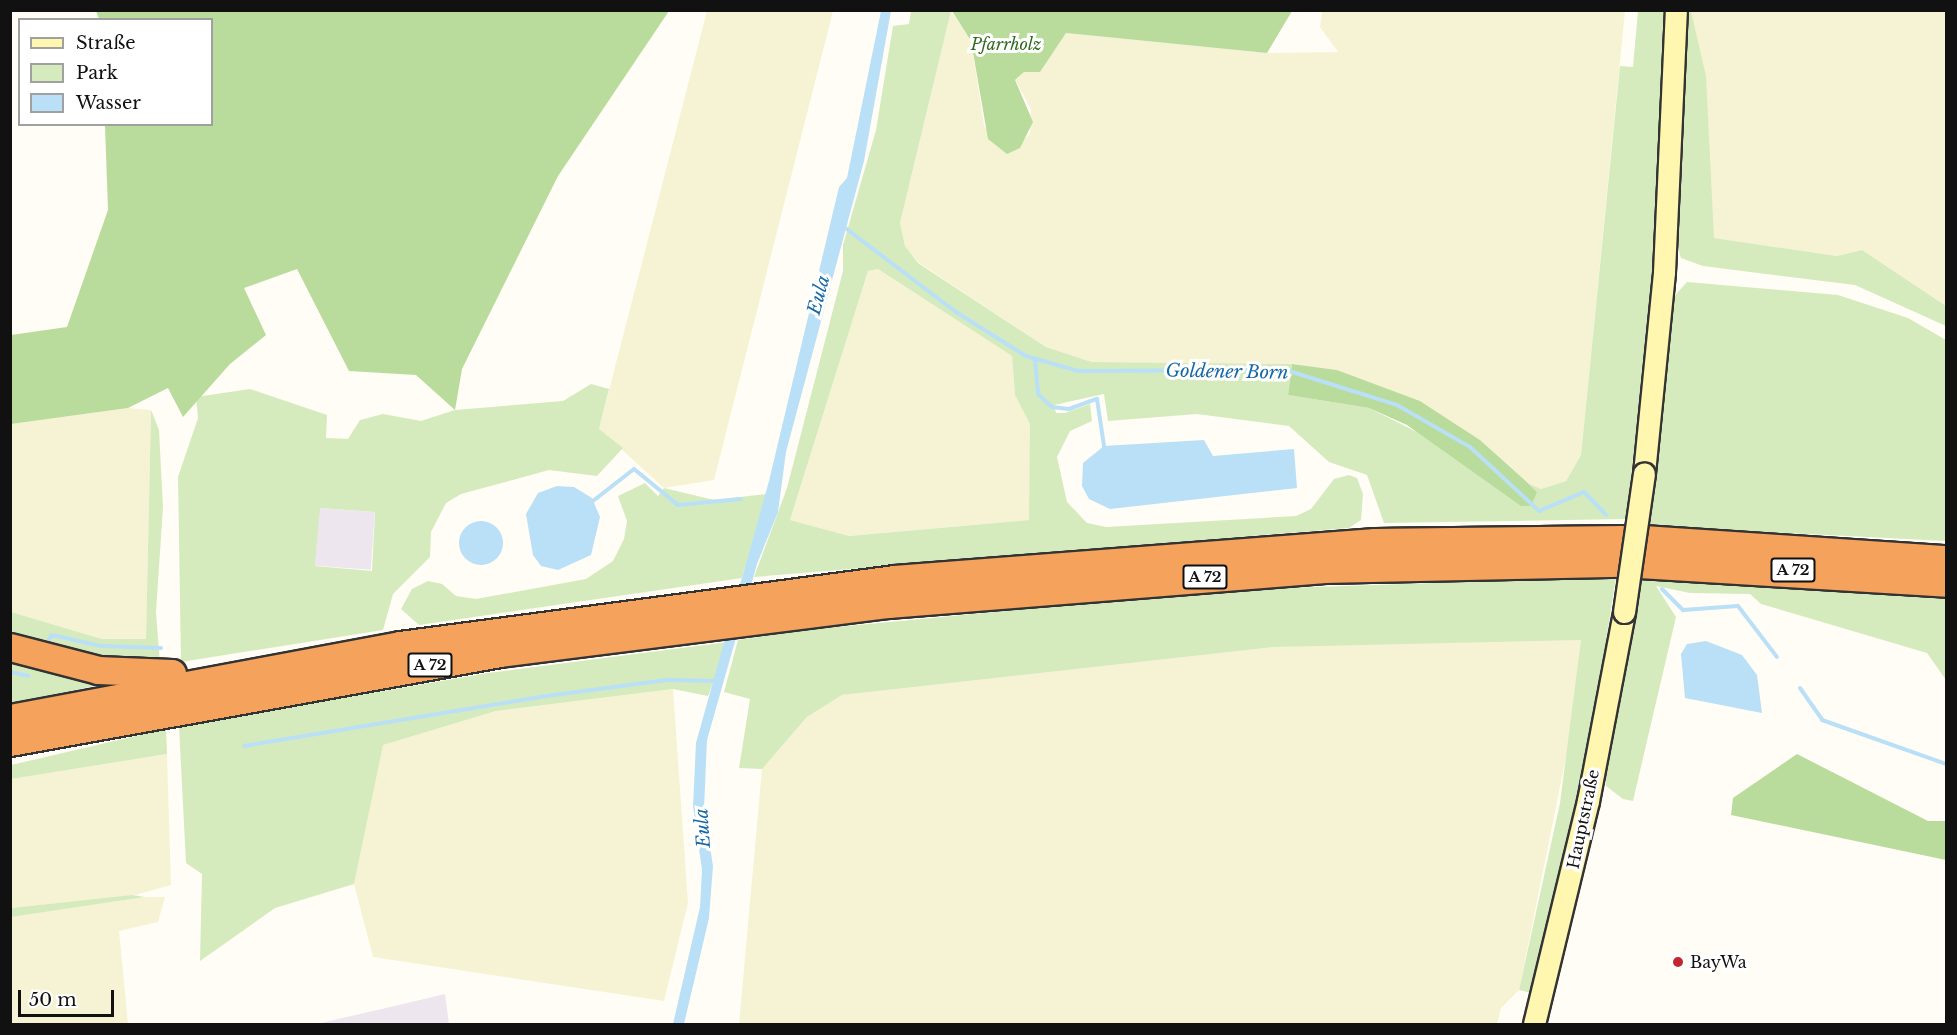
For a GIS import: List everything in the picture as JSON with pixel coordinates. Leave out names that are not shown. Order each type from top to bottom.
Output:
[{"type":"highway","name":"A 72","points":[[10,742],[172,690],[242,671],[1191,553],[1375,542],[1947,559]]},
{"type":"highway","name":"A 72","points":[[1631,551],[1947,583]]},
{"type":"highway","name":"A 72","points":[[10,718],[172,690],[682,616]]},
{"type":"highway","points":[[10,647],[70,666],[172,690]]},
{"type":"street","name":"Hauptstraße","points":[[1534,1024],[1588,801],[1624,612],[1644,473],[1664,272],[1676,10]]},
{"type":"shaded area","points":[[707,11],[833,11],[714,480],[664,488],[599,429]]},
{"type":"shaded area","points":[[951,11],[971,41],[984,126],[1007,154],[1030,134],[1031,109],[1015,80],[1024,72],[1040,72],[1066,33],[1267,53],[1338,52],[1320,27],[1322,11],[1625,11],[1581,455],[1566,481],[1541,489],[1529,484],[1480,440],[1420,401],[1337,370],[1292,364],[1092,362],[1046,347],[918,262],[905,246],[900,223]]},
{"type":"shaded area","points":[[1691,11],[1946,11],[1946,306],[1862,250],[1837,256],[1714,238]]},
{"type":"shaded area","points":[[878,269],[1012,356],[1015,395],[1030,424],[1030,520],[848,536],[790,520],[868,271]]},
{"type":"shaded area","points":[[128,408],[151,410],[146,639],[102,639],[11,612],[10,424]]},
{"type":"shaded area","points":[[319,508],[375,512],[371,570],[315,566]]},
{"type":"shaded area","points":[[1549,637],[1581,640],[1573,722],[1519,990],[1501,1008],[1497,1024],[739,1024],[762,769],[807,717],[842,695],[1275,647]]},
{"type":"shaded area","points":[[673,689],[688,903],[664,1001],[373,957],[354,884],[382,745],[496,711]]},
{"type":"shaded area","points":[[167,754],[171,885],[135,895],[11,908],[10,779]]},
{"type":"shaded area","points":[[145,897],[165,897],[158,922],[119,931],[128,1024],[11,1024],[10,917]]},
{"type":"shaded area","points":[[445,994],[449,1024],[316,1024],[386,1008]]},
{"type":"green space","points":[[96,10],[669,11],[558,176],[462,369],[455,410],[416,375],[349,371],[297,269],[244,288],[266,335],[230,364],[183,417],[168,388],[128,408],[11,424],[11,335],[67,327],[108,210],[105,126],[213,126],[213,18],[99,18]]},
{"type":"green space","points":[[911,11],[951,11],[900,223],[905,246],[918,263],[1046,347],[1092,362],[1292,364],[1288,395],[1369,408],[1537,492],[1529,484],[1541,489],[1566,481],[1581,455],[1620,66],[1633,67],[1638,11],[1668,11],[1654,276],[1626,519],[1384,523],[1367,475],[1329,462],[1289,426],[1197,414],[1108,421],[1104,394],[1054,405],[1056,413],[1065,413],[1090,404],[1092,421],[1070,431],[1057,457],[1067,502],[1087,523],[1106,527],[1296,516],[1311,509],[1334,479],[1349,475],[1357,478],[1363,494],[1361,520],[1349,528],[754,577],[787,488],[843,271],[843,245],[876,130],[893,26],[909,24]],"holes":[[[878,269],[1012,356],[1015,395],[1030,424],[1029,520],[849,536],[790,520],[868,271]]]},
{"type":"green space","name":"Pfarrholz","points":[[952,11],[1292,11],[1267,53],[1066,33],[1040,72],[1024,72],[1015,80],[1033,122],[1020,148],[1007,154],[988,139],[971,41]]},
{"type":"green space","points":[[1684,11],[1691,11],[1706,76],[1714,238],[1837,256],[1862,250],[1946,306],[1946,326],[1855,285],[1703,266],[1681,258],[1674,234]]},
{"type":"green space","points":[[1687,282],[1838,295],[1908,318],[1946,340],[1946,541],[1647,526],[1669,302]]},
{"type":"green space","points":[[1292,364],[1337,370],[1420,401],[1480,440],[1529,484],[1537,492],[1531,506],[1521,506],[1407,425],[1369,408],[1288,395]]},
{"type":"green space","points":[[591,384],[609,389],[599,429],[623,448],[597,476],[549,470],[461,494],[446,503],[431,532],[430,557],[393,594],[383,630],[181,662],[178,477],[198,418],[196,397],[250,389],[327,415],[326,438],[348,439],[360,420],[383,414],[421,421],[455,410],[563,401]],"holes":[[[320,508],[375,512],[372,571],[315,566]]]},
{"type":"green space","points":[[151,410],[159,430],[163,507],[156,612],[160,664],[89,661],[11,639],[11,612],[102,639],[146,639]]},
{"type":"green space","points":[[645,483],[658,496],[664,488],[714,500],[766,494],[742,578],[419,625],[401,609],[412,589],[428,581],[442,584],[456,596],[476,599],[586,579],[613,561],[624,539],[627,521],[618,496]]},
{"type":"green space","points":[[1616,577],[1581,798],[1532,993],[1519,990],[1560,803],[1581,640],[1275,647],[842,695],[807,717],[762,769],[739,768],[750,699],[724,692],[738,640],[806,630],[1226,590]]},
{"type":"green space","points":[[1639,579],[1946,599],[1946,680],[1927,653],[1761,604],[1750,594],[1690,593],[1656,586],[1676,617],[1633,801],[1623,799],[1606,786],[1604,763]]},
{"type":"green space","points":[[728,642],[708,696],[673,689],[496,711],[383,745],[354,884],[275,908],[200,961],[202,874],[186,863],[179,726],[488,673]]},
{"type":"green space","points":[[10,654],[109,683],[11,703]]},
{"type":"green space","points":[[166,729],[167,754],[11,779],[11,765]]},
{"type":"green space","points":[[1797,754],[1928,821],[1946,821],[1946,860],[1731,815],[1733,798]]},
{"type":"green space","points":[[132,895],[145,897],[11,917],[11,908]]},
{"type":"water","name":"Eula","points":[[881,11],[891,11],[864,161],[786,452],[778,512],[757,564],[707,740],[704,808],[713,866],[709,918],[684,1024],[673,1024],[700,907],[702,870],[693,806],[696,743],[769,481],[839,187],[847,178]]},
{"type":"water","points":[[1204,440],[1213,456],[1294,449],[1297,488],[1110,509],[1089,499],[1082,486],[1083,463],[1104,446]]},
{"type":"water","points":[[557,486],[574,487],[592,498],[600,517],[591,555],[558,570],[541,566],[533,555],[526,514],[538,493]]},
{"type":"water","points":[[481,521],[496,528],[503,543],[496,558],[481,565],[466,558],[459,543],[466,528]]},
{"type":"water","points":[[1706,641],[1742,655],[1757,675],[1762,713],[1685,698],[1681,654],[1687,644]]},
{"type":"waterway","name":"Goldener Born","points":[[840,224],[956,312],[1026,356],[1078,371],[1286,370],[1397,405],[1470,447],[1539,511],[1584,492],[1606,515]]},
{"type":"waterway","points":[[1035,359],[1038,394],[1052,407],[1069,409],[1097,399],[1104,446]]},
{"type":"waterway","points":[[593,501],[634,469],[678,505],[741,499]]},
{"type":"waterway","name":"Goldener Born","points":[[1662,589],[1683,610],[1738,606],[1777,657]]},
{"type":"waterway","points":[[49,639],[52,635],[101,646],[161,648]]},
{"type":"waterway","points":[[10,672],[29,676]]},
{"type":"waterway","points":[[244,746],[539,697],[667,680],[715,681]]},
{"type":"waterway","name":"Goldener Born","points":[[1800,688],[1822,720],[1946,764]]},
{"type":"place","name":"BayWa","points":[[1678,962]]}]
